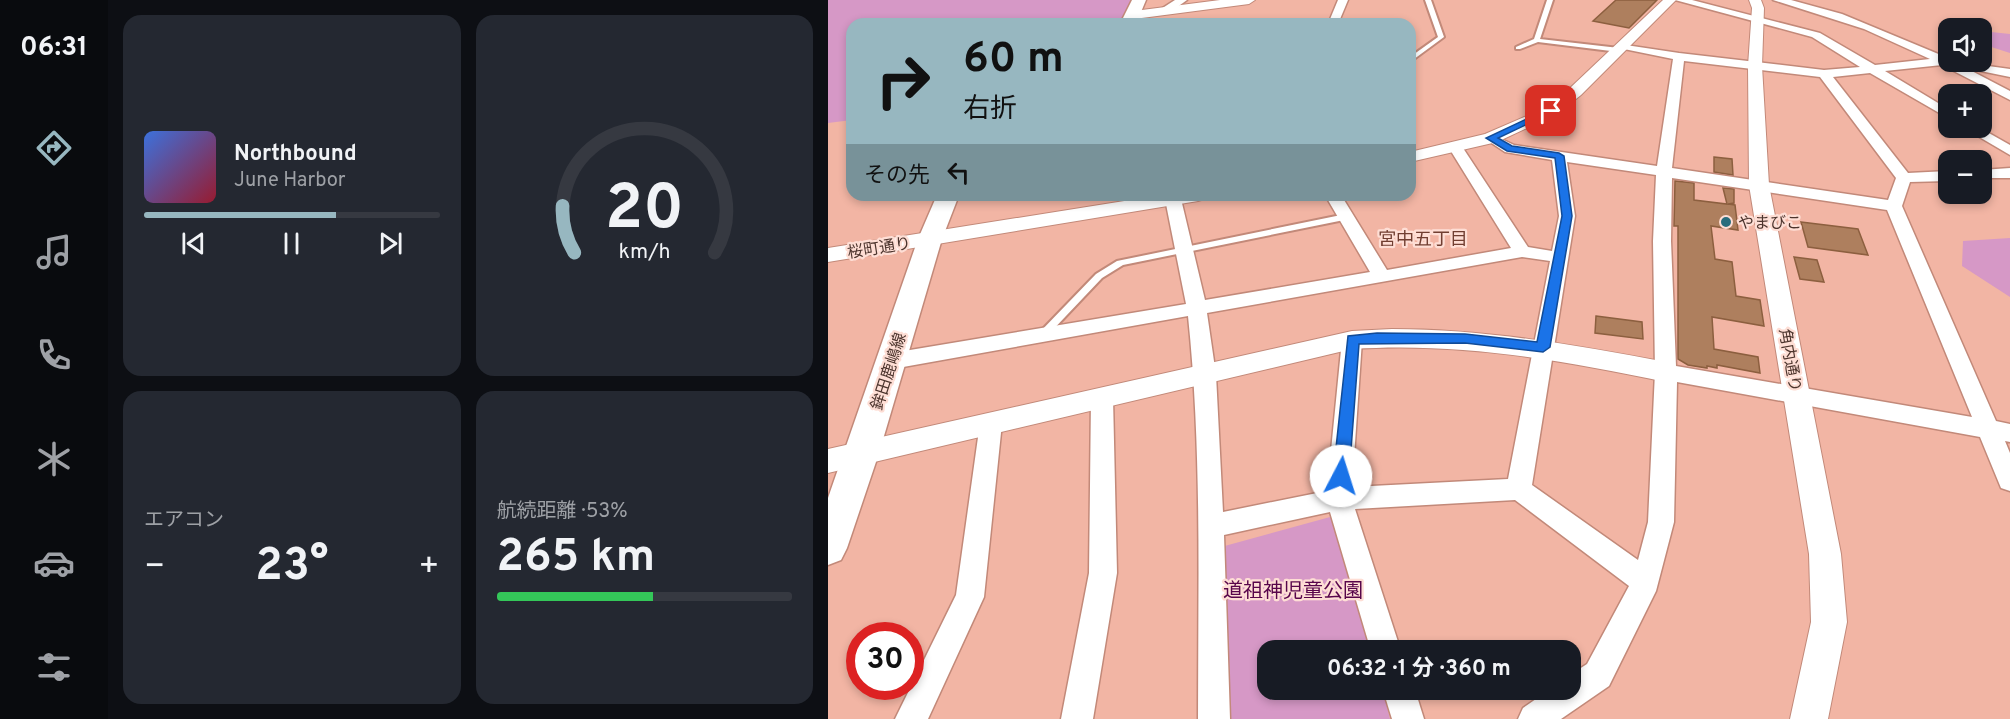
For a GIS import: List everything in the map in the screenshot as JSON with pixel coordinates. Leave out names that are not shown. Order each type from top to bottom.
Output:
[{"type":"main road","name":"鉾田鹿嶋線","points":[[828,548],[862,453],[930,239],[946,201]]},
{"type":"street","points":[[1160,16],[1182,0]]},
{"type":"street","points":[[1134,13],[1160,16],[1249,0]]},
{"type":"street","points":[[1337,18],[1343,0]]},
{"type":"street","points":[[1416,156],[1491,138],[1551,111],[1575,92],[1670,0]]},
{"type":"street","points":[[1680,0],[1756,10],[1816,35],[1938,108]]},
{"type":"street","points":[[1778,0],[1809,6],[1938,57]]},
{"type":"street","points":[[1809,6],[1824,0]]},
{"type":"street","name":"角内通り","points":[[1756,10],[1755,66],[1759,184],[1825,554],[1829,622],[1809,719]]},
{"type":"street","points":[[1621,48],[1824,74],[1938,62]]},
{"type":"street","points":[[1534,719],[1598,675],[1647,582],[1660,522],[1666,372],[1662,241],[1664,171],[1679,57]]},
{"type":"street","points":[[1992,70],[2010,73]]},
{"type":"street","points":[[1967,72],[2010,96]]},
{"type":"street","points":[[1824,74],[1904,178]]},
{"type":"street","points":[[1491,138],[1510,149],[1759,184],[1894,206]]},
{"type":"street","points":[[1988,138],[2010,151]]},
{"type":"street","points":[[1456,148],[1522,252]]},
{"type":"street","points":[[1519,489],[1567,216],[1559,156]]},
{"type":"street","points":[[1992,174],[2010,173]]},
{"type":"street","points":[[1904,178],[1938,176]]},
{"type":"street","points":[[1904,178],[1894,206],[2010,481]]},
{"type":"street","name":"桜町通り","points":[[829,257],[1161,201]]},
{"type":"street","points":[[1173,201],[1197,309],[1205,375],[1211,526],[1214,719]]},
{"type":"street","points":[[1337,201],[1382,277]]},
{"type":"street","points":[[892,361],[1522,252],[1558,257]]},
{"type":"street","points":[[828,461],[1352,340],[1377,337],[1465,339],[1543,347],[1666,372],[2010,433]]},
{"type":"street","points":[[1352,340],[1339,499],[1383,640]]},
{"type":"street","points":[[1077,719],[1103,573],[1102,398]]},
{"type":"street","points":[[911,719],[970,597],[991,423]]},
{"type":"street","points":[[1211,526],[1339,499],[1519,489],[1647,582]]},
{"type":"street","points":[[1402,700],[1408,719]]},
{"type":"lane","points":[[1416,56],[1441,37],[1428,0]]},
{"type":"lane","points":[[1537,40],[1550,0]]},
{"type":"lane","points":[[1518,48],[1537,40],[1621,48]]},
{"type":"lane","points":[[1042,334],[1099,276],[1120,263],[1346,217]]},
{"type":"green space","points":[[828,0],[1134,0],[1124,18],[846,18],[846,121],[828,123]]},
{"type":"green space","points":[[1992,32],[2010,34],[2010,53],[1992,47]]},
{"type":"green space","points":[[2010,238],[2010,297],[1962,266],[1963,241]]},
{"type":"green space","name":"道祖神児童公園","points":[[1341,514],[1371,640],[1257,640],[1257,700],[1385,700],[1390,719],[1225,719],[1221,547]]},
{"type":"building","points":[[1616,0],[1657,0],[1629,28],[1593,21]]},
{"type":"building","points":[[1714,157],[1732,159],[1733,175],[1714,172]]},
{"type":"building","points":[[1675,181],[1694,183],[1694,200],[1727,204],[1723,188],[1734,189],[1734,203],[1728,204],[1735,205],[1738,230],[1711,226],[1715,259],[1732,262],[1736,296],[1760,300],[1764,326],[1712,317],[1714,349],[1758,357],[1760,373],[1717,365],[1717,368],[1707,366],[1707,368],[1688,365],[1678,359],[1678,226],[1674,226]]},
{"type":"building","points":[[1801,222],[1858,229],[1868,255],[1808,247]]},
{"type":"building","points":[[1794,257],[1817,260],[1824,282],[1800,279]]},
{"type":"building","points":[[1596,316],[1642,322],[1643,339],[1595,333]]},
{"type":"place","name":"やまびこ","points":[[1726,222]]},
{"type":"district","name":"宮中五丁目","points":[[1423,239]]},
{"type":"route","points":[[1341,476],[1352,340],[1377,337],[1465,339],[1543,347],[1567,216],[1559,156],[1510,149],[1491,138],[1551,111]]}]
